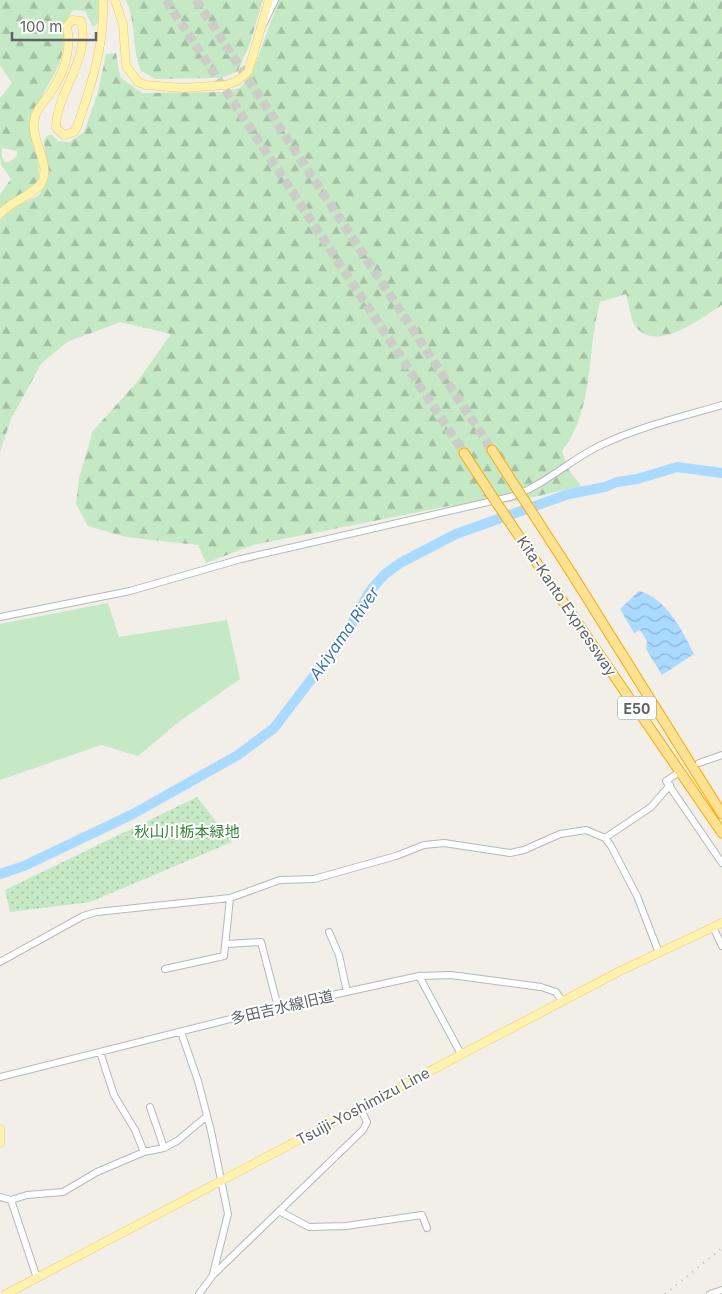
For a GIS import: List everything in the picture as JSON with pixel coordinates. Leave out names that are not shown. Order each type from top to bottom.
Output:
[{"type":"highway","name":"Kita-Kanto Expressway","points":[[492,450],[722,814]]},
{"type":"highway","name":"Kita-Kanto Expressway","points":[[464,453],[551,584],[722,832]]},
{"type":"main road","points":[[0,214],[13,202],[40,186],[45,174],[34,128],[35,117],[62,71],[69,46],[67,26],[72,20],[76,19],[81,22],[82,27],[78,60],[58,111],[56,122],[60,133],[64,135],[74,132],[98,62],[102,39],[103,0]]},
{"type":"main road","points":[[115,0],[123,24],[126,66],[133,77],[146,85],[183,88],[226,85],[237,82],[248,72],[269,0]]},
{"type":"main road","name":"Tsuiji-Yoshimizu Line","points":[[6,1294],[562,1001],[722,923]]},
{"type":"main road","points":[[0,1130],[0,1143]]},
{"type":"street","points":[[262,26],[270,15],[275,0]]},
{"type":"street","points":[[0,617],[130,591],[241,559],[510,497],[534,488],[600,445],[657,424],[722,405]]},
{"type":"street","points":[[699,763],[722,755]]},
{"type":"street","points":[[675,776],[666,780],[722,863]]},
{"type":"street","points":[[605,838],[651,807],[670,785]]},
{"type":"street","points":[[0,962],[83,916],[97,912],[230,898],[280,880],[314,879],[396,856],[424,845],[444,843],[510,853],[524,850],[569,832],[586,830],[605,838],[637,896],[659,953]]},
{"type":"street","points":[[165,969],[224,956],[227,944],[230,898]]},
{"type":"street","points":[[714,927],[722,946]]},
{"type":"street","points":[[329,932],[339,955],[347,992]]},
{"type":"street","points":[[227,944],[261,942],[278,1008]]},
{"type":"street","name":"多田吉水線旧道","points":[[0,1077],[278,1008],[419,976],[451,975],[541,987],[556,992],[562,1001]]},
{"type":"street","points":[[419,976],[461,1054]]},
{"type":"street","points":[[181,1032],[207,1116],[223,1180],[228,1214],[213,1275]]},
{"type":"street","points":[[100,1052],[114,1095],[135,1130],[144,1152]]},
{"type":"street","points":[[199,1294],[213,1275],[366,1126],[366,1118],[360,1107]]},
{"type":"street","points":[[150,1108],[164,1148]]},
{"type":"street","points":[[0,1197],[11,1200],[27,1195],[63,1192],[85,1177],[144,1152],[164,1148],[176,1141],[207,1116]]},
{"type":"street","points":[[11,1200],[36,1278]]},
{"type":"street","points":[[279,1211],[310,1227],[346,1226],[422,1215],[427,1228]]},
{"type":"street","points":[[710,1294],[722,1290]]},
{"type":"green space","points":[[0,0],[99,0],[98,23],[93,27],[85,11],[73,10],[66,23],[63,51],[59,65],[37,110],[35,136],[39,179],[0,209],[0,194],[11,179],[1,165],[0,98],[12,83],[0,65]],"holes":[[[2,148],[17,151],[17,156],[9,162],[5,162],[2,158]]]},
{"type":"green space","points":[[126,0],[263,0],[249,46],[237,72],[220,78],[156,79],[141,71],[136,53],[132,18]]},
{"type":"green space","points":[[279,0],[722,0],[722,305],[678,331],[653,336],[643,333],[634,324],[626,294],[600,302],[585,398],[573,434],[562,451],[568,469],[581,486],[504,503],[449,506],[253,545],[206,563],[198,545],[126,537],[88,526],[76,504],[79,478],[93,431],[137,382],[171,334],[120,322],[67,342],[41,364],[11,419],[0,452],[0,220],[15,207],[39,195],[44,186],[47,177],[44,140],[48,135],[52,135],[58,141],[70,142],[84,132],[98,92],[106,54],[116,53],[120,77],[142,93],[222,92],[240,88],[252,73]]},
{"type":"green space","points":[[108,603],[119,637],[227,620],[240,679],[176,724],[138,756],[101,745],[0,780],[0,624]]},
{"type":"green space","name":"秋山川栃本緑地","points":[[197,797],[232,842],[90,902],[10,912],[5,890]]},
{"type":"water","points":[[639,591],[657,600],[672,616],[694,654],[662,675],[646,649],[647,641],[640,630],[634,633],[620,609]]},
{"type":"waterway","name":"Akiyama River","points":[[0,874],[24,866],[133,814],[238,755],[274,728],[346,634],[370,591],[385,574],[400,563],[456,534],[569,494],[605,487],[617,482],[637,479],[677,467],[722,473]]},
{"type":"tunnel","points":[[166,0],[464,453]]},
{"type":"tunnel","points":[[196,0],[492,450]]},
{"type":"railway","points":[[665,1294],[722,1248]]}]
